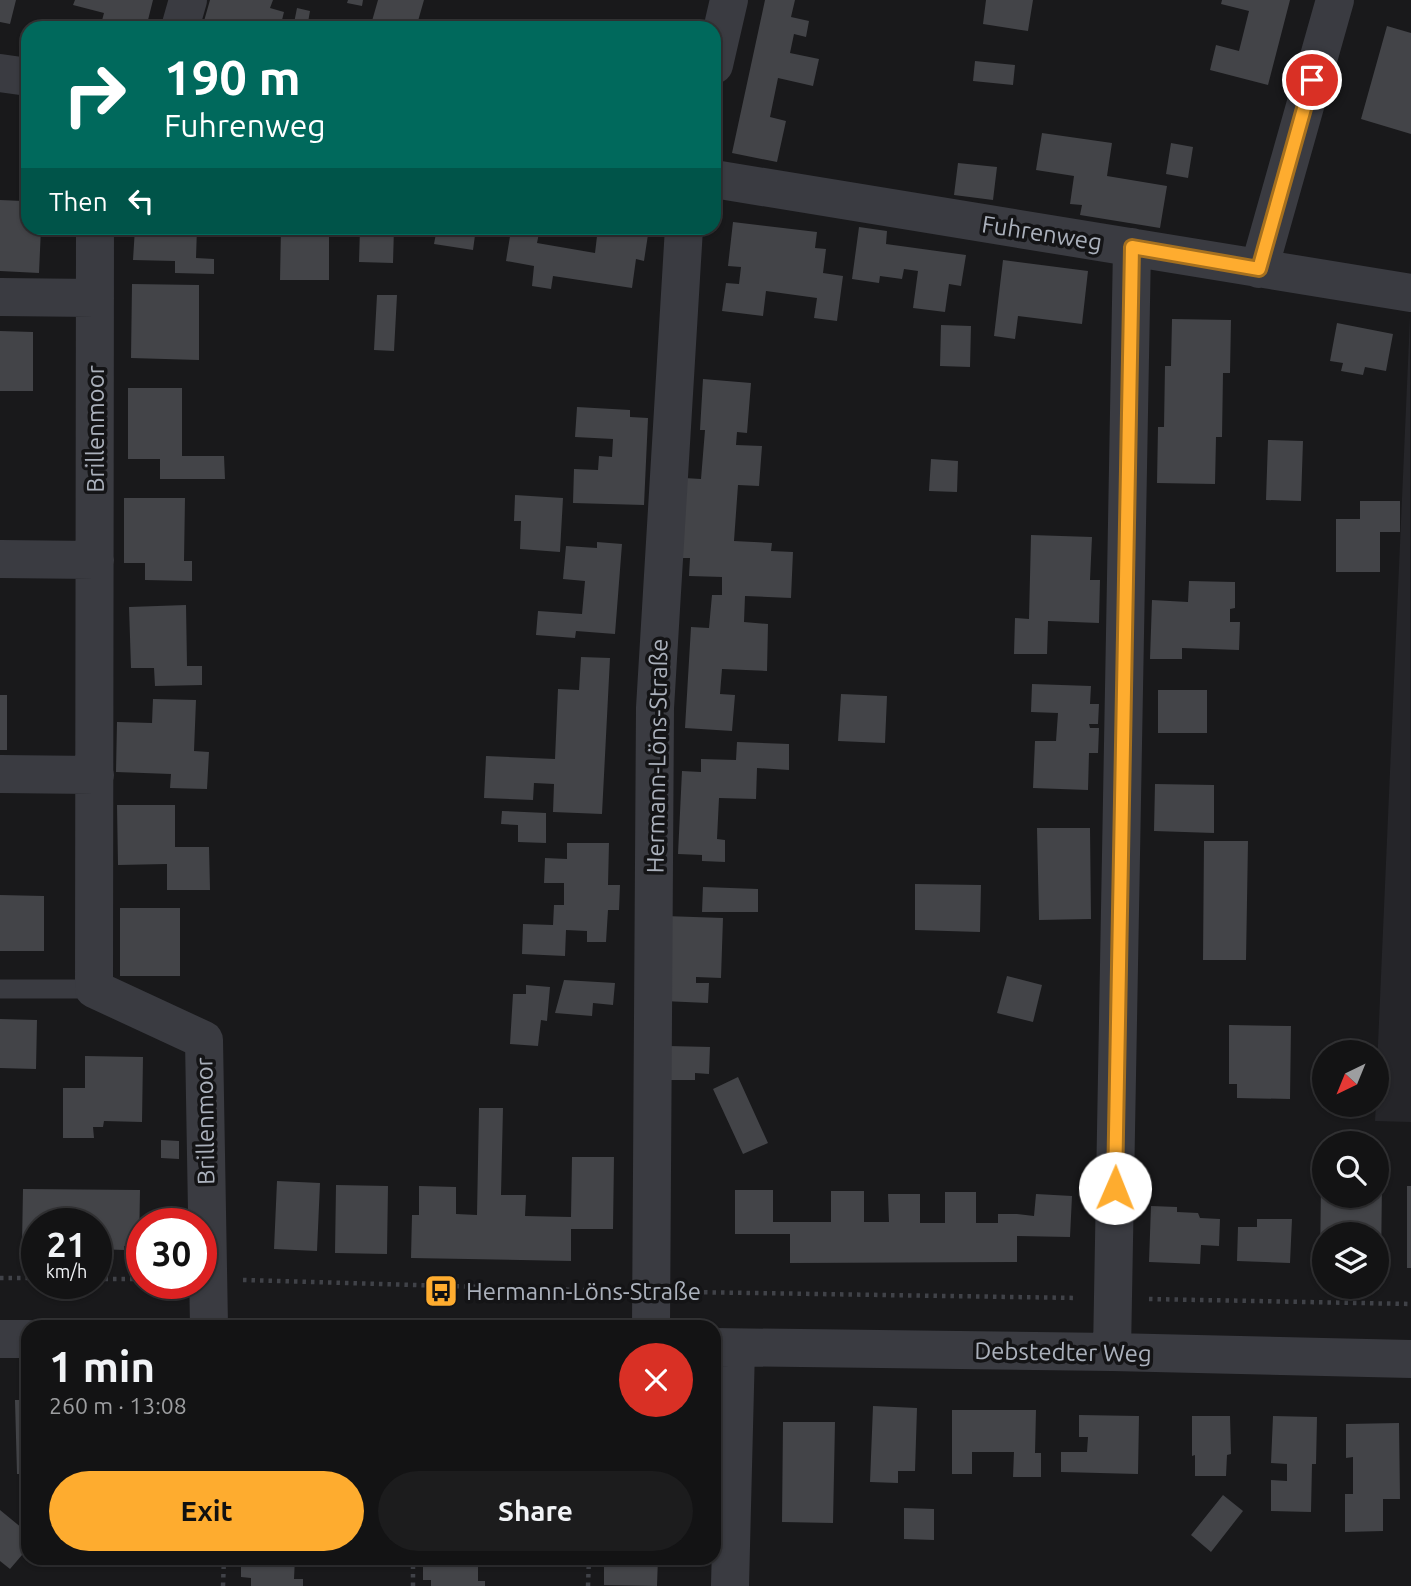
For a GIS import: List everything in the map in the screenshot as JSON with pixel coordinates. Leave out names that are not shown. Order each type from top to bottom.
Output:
[{"type":"street","points":[[182,21],[188,0]]},
{"type":"street","points":[[721,35],[729,0]]},
{"type":"street","points":[[1259,269],[1335,0]]},
{"type":"street","points":[[0,73],[21,76]]},
{"type":"street","name":"Fuhrenweg","points":[[721,180],[1411,293]]},
{"type":"street","name":"Brillenmoor","points":[[95,235],[94,989],[204,1040],[207,1208]]},
{"type":"street","name":"Hermann-Löns-Straße","points":[[652,1309],[655,708],[684,235]]},
{"type":"street","points":[[1112,1352],[1132,247]]},
{"type":"street","points":[[0,297],[95,298]]},
{"type":"street","points":[[0,559],[95,560]]},
{"type":"street","points":[[0,774],[95,775]]},
{"type":"street","name":"Brillenmoor","points":[[208,1299],[209,1320]]},
{"type":"street","points":[[0,1339],[21,1339]]},
{"type":"street","points":[[725,1347],[730,1586]]},
{"type":"street","name":"Debstedter Weg","points":[[725,1347],[1411,1359]]},
{"type":"lane","points":[[0,989],[94,989]]},
{"type":"path","points":[[0,1278],[21,1278]]},
{"type":"path","points":[[217,1280],[652,1309],[1113,1299],[1411,1304]]},
{"type":"path","points":[[223,1586],[224,1565]]},
{"type":"path","points":[[413,1565],[413,1586]]},
{"type":"path","points":[[588,1586],[589,1565]]},
{"type":"shaded area","points":[[1410,317],[1411,1122],[1375,1121],[1375,1117],[1390,1116],[1390,1040],[1378,1040]]},
{"type":"building","points":[[0,0],[16,0],[10,24],[0,22]]},
{"type":"building","points":[[75,0],[153,0],[148,21],[102,21],[104,13],[73,5]]},
{"type":"building","points":[[210,0],[273,0],[270,8],[284,12],[282,21],[204,21]]},
{"type":"building","points":[[348,0],[363,0],[362,6],[347,3]]},
{"type":"building","points":[[378,0],[424,0],[418,21],[372,21]]},
{"type":"building","points":[[765,0],[795,0],[791,17],[809,21],[806,37],[794,34],[790,53],[819,59],[813,86],[778,78],[770,117],[786,121],[777,162],[732,153]]},
{"type":"building","points":[[986,0],[1033,0],[1028,31],[983,24]]},
{"type":"building","points":[[1222,0],[1290,0],[1268,85],[1210,70],[1216,45],[1239,51],[1249,11],[1221,4]]},
{"type":"building","points":[[297,8],[310,11],[308,21],[294,21]]},
{"type":"building","points":[[1387,26],[1411,33],[1411,134],[1361,119]]},
{"type":"building","points":[[975,61],[1015,65],[1013,85],[973,81]]},
{"type":"building","points":[[1042,133],[1112,143],[1107,176],[1167,186],[1160,228],[1080,215],[1082,205],[1070,204],[1074,176],[1036,170]]},
{"type":"building","points":[[1171,143],[1193,147],[1188,178],[1166,174]]},
{"type":"building","points":[[958,163],[997,167],[993,200],[954,195]]},
{"type":"building","points":[[0,200],[21,201],[21,235],[41,235],[39,273],[0,271]]},
{"type":"building","points":[[733,222],[817,232],[815,248],[826,249],[823,273],[843,276],[837,321],[814,318],[817,298],[766,291],[763,316],[722,311],[726,283],[739,284],[741,267],[728,266]]},
{"type":"building","points":[[859,227],[887,231],[886,244],[966,255],[961,286],[949,284],[945,312],[913,308],[918,271],[904,269],[902,279],[880,276],[879,283],[852,279]]},
{"type":"building","points":[[135,235],[197,235],[196,258],[214,259],[214,274],[175,273],[175,261],[133,260]]},
{"type":"building","points":[[281,235],[329,235],[329,280],[280,280]]},
{"type":"building","points":[[360,235],[394,235],[393,263],[359,262]]},
{"type":"building","points":[[436,235],[475,235],[473,250],[434,244]]},
{"type":"building","points":[[510,235],[539,235],[537,243],[595,253],[597,235],[648,235],[644,261],[636,259],[632,288],[553,276],[551,289],[532,286],[534,266],[506,261]]},
{"type":"building","points":[[1003,260],[1088,271],[1082,324],[1018,316],[1015,339],[994,336]]},
{"type":"building","points":[[132,284],[199,285],[199,360],[131,358]]},
{"type":"building","points":[[377,295],[397,295],[394,351],[374,350]]},
{"type":"building","points":[[1172,319],[1231,320],[1230,373],[1223,373],[1222,437],[1216,437],[1215,484],[1157,483],[1158,427],[1164,427],[1165,366],[1171,366]]},
{"type":"building","points":[[1337,323],[1393,334],[1386,371],[1365,367],[1363,375],[1341,371],[1343,363],[1330,361]]},
{"type":"building","points":[[941,325],[971,326],[970,367],[940,366]]},
{"type":"building","points":[[0,331],[33,332],[33,391],[0,391]]},
{"type":"building","points":[[703,379],[751,383],[747,433],[737,432],[736,445],[762,446],[759,486],[738,485],[734,541],[772,543],[771,551],[793,552],[791,598],[745,596],[744,622],[768,624],[767,671],[722,669],[720,694],[735,695],[732,731],[685,728],[691,627],[709,628],[712,595],[722,595],[722,577],[689,576],[690,558],[680,558],[684,478],[701,479],[705,430],[700,430]]},
{"type":"building","points":[[128,388],[182,388],[182,456],[224,456],[225,479],[160,479],[160,459],[128,459]]},
{"type":"building","points":[[577,407],[630,410],[630,417],[648,418],[644,505],[573,503],[574,469],[598,470],[599,456],[612,457],[613,439],[575,437]]},
{"type":"building","points":[[1268,440],[1303,441],[1301,501],[1266,500]]},
{"type":"building","points":[[931,459],[958,461],[957,492],[929,491]]},
{"type":"building","points":[[515,495],[563,498],[560,552],[520,549],[521,521],[514,521]]},
{"type":"building","points":[[124,498],[185,498],[184,561],[192,561],[192,581],[145,580],[145,563],[124,563]]},
{"type":"building","points":[[1360,501],[1400,501],[1400,532],[1380,532],[1380,572],[1336,572],[1336,519],[1360,519]]},
{"type":"building","points":[[1031,535],[1092,537],[1090,580],[1100,580],[1099,623],[1048,621],[1047,654],[1014,654],[1015,618],[1029,619]]},
{"type":"building","points":[[597,542],[622,544],[615,634],[576,631],[575,638],[536,635],[538,611],[582,614],[585,581],[563,579],[566,546],[597,548]]},
{"type":"building","points":[[1189,581],[1235,582],[1235,608],[1230,609],[1230,622],[1240,622],[1239,650],[1182,648],[1182,659],[1150,659],[1152,600],[1188,602]]},
{"type":"building","points":[[186,605],[187,666],[202,666],[202,685],[155,686],[154,668],[131,668],[129,607]]},
{"type":"building","points":[[581,657],[610,658],[602,814],[553,812],[554,784],[534,783],[533,800],[484,798],[486,756],[555,759],[558,689],[579,690]]},
{"type":"building","points":[[1032,684],[1091,686],[1090,704],[1099,704],[1098,724],[1089,724],[1090,728],[1099,728],[1098,753],[1089,753],[1088,790],[1033,788],[1035,741],[1056,741],[1058,713],[1031,712]]},
{"type":"building","points":[[1158,690],[1207,690],[1207,733],[1158,733]]},
{"type":"building","points":[[841,694],[887,696],[885,743],[838,741]]},
{"type":"building","points":[[0,695],[7,695],[7,750],[0,750]]},
{"type":"building","points":[[153,699],[196,700],[194,751],[209,752],[207,789],[170,788],[171,774],[116,772],[117,722],[152,723]]},
{"type":"building","points":[[737,742],[789,744],[789,770],[757,768],[756,799],[719,798],[717,839],[725,840],[725,862],[702,861],[702,855],[678,854],[682,771],[701,772],[701,759],[736,760]]},
{"type":"building","points":[[1155,784],[1214,785],[1214,833],[1154,831]]},
{"type":"building","points":[[117,805],[175,805],[175,847],[209,847],[210,890],[167,890],[167,864],[118,865]]},
{"type":"building","points":[[502,811],[546,813],[546,843],[518,842],[518,825],[501,824]]},
{"type":"building","points":[[1037,828],[1090,828],[1091,919],[1039,920]]},
{"type":"building","points":[[1204,841],[1248,841],[1246,960],[1203,960]]},
{"type":"building","points":[[567,843],[609,843],[608,885],[620,885],[619,910],[608,910],[606,942],[587,942],[587,931],[566,930],[565,956],[522,954],[523,924],[553,925],[554,905],[564,905],[564,883],[544,883],[545,858],[567,859]]},
{"type":"building","points":[[915,884],[981,885],[980,932],[915,930]]},
{"type":"building","points":[[703,887],[758,889],[758,912],[702,912]]},
{"type":"building","points":[[0,895],[44,896],[44,951],[0,951]]},
{"type":"building","points":[[120,908],[180,908],[180,976],[120,976]]},
{"type":"building","points":[[665,916],[723,918],[721,978],[696,977],[696,983],[709,983],[708,1003],[663,1001]]},
{"type":"building","points":[[1007,976],[1042,985],[1033,1022],[997,1013]]},
{"type":"building","points":[[564,980],[615,983],[613,1005],[593,1003],[592,1016],[555,1013]]},
{"type":"building","points":[[526,985],[550,987],[547,1021],[541,1020],[538,1046],[510,1044],[513,994],[526,994]]},
{"type":"building","points":[[0,1019],[37,1020],[36,1069],[0,1068]]},
{"type":"building","points":[[1229,1025],[1291,1026],[1290,1099],[1237,1098],[1237,1084],[1229,1084]]},
{"type":"building","points":[[668,1046],[710,1047],[709,1074],[695,1073],[695,1080],[668,1080]]},
{"type":"building","points":[[85,1056],[143,1057],[142,1122],[104,1121],[103,1127],[93,1127],[94,1138],[63,1138],[63,1088],[85,1088]]},
{"type":"building","points":[[738,1077],[768,1143],[743,1154],[713,1089]]},
{"type":"building","points":[[479,1108],[503,1108],[501,1195],[526,1195],[525,1216],[571,1217],[572,1157],[614,1157],[613,1229],[571,1229],[571,1261],[411,1258],[412,1215],[419,1215],[419,1186],[456,1187],[456,1214],[477,1215]]},
{"type":"building","points":[[161,1140],[179,1141],[179,1159],[161,1158]]},
{"type":"building","points":[[277,1181],[320,1183],[317,1251],[274,1249]]},
{"type":"building","points":[[336,1185],[388,1186],[387,1254],[335,1253]]},
{"type":"building","points":[[1407,1186],[1411,1186],[1411,1268],[1407,1268]]},
{"type":"building","points":[[23,1189],[140,1190],[140,1208],[126,1208],[124,1250],[112,1250],[112,1208],[23,1208]]},
{"type":"building","points":[[735,1190],[773,1190],[773,1222],[831,1222],[831,1191],[864,1191],[864,1222],[889,1222],[888,1194],[920,1194],[920,1223],[945,1223],[945,1192],[976,1192],[976,1223],[998,1223],[998,1214],[1034,1216],[1036,1194],[1072,1196],[1070,1237],[1017,1236],[1017,1262],[790,1263],[790,1234],[735,1234]]},
{"type":"building","points":[[1151,1206],[1177,1207],[1177,1212],[1198,1213],[1200,1218],[1220,1219],[1219,1246],[1201,1245],[1200,1264],[1149,1262]]},
{"type":"building","points":[[1321,1208],[1382,1208],[1382,1222],[1321,1222]]},
{"type":"building","points":[[1257,1219],[1292,1219],[1290,1263],[1237,1261],[1238,1227],[1257,1227]]},
{"type":"building","points":[[15,1400],[21,1400],[21,1474],[17,1474]]},
{"type":"building","points":[[873,1406],[917,1408],[915,1471],[898,1471],[898,1483],[870,1482]]},
{"type":"building","points":[[952,1410],[1036,1410],[1035,1453],[1041,1453],[1041,1477],[1013,1477],[1014,1452],[972,1452],[972,1474],[952,1474]]},
{"type":"building","points":[[1079,1415],[1139,1416],[1138,1474],[1061,1472],[1061,1452],[1087,1452],[1088,1437],[1079,1437]]},
{"type":"building","points":[[1192,1416],[1230,1416],[1231,1454],[1227,1455],[1226,1476],[1195,1476]]},
{"type":"building","points":[[1273,1416],[1317,1417],[1311,1512],[1271,1511],[1271,1480],[1287,1481],[1287,1464],[1271,1463]]},
{"type":"building","points":[[783,1422],[835,1422],[833,1523],[782,1522]]},
{"type":"building","points":[[1399,1423],[1400,1499],[1383,1499],[1383,1531],[1345,1532],[1345,1494],[1353,1494],[1353,1457],[1346,1458],[1346,1424]]},
{"type":"building","points":[[1223,1495],[1243,1511],[1211,1552],[1191,1535]]},
{"type":"building","points":[[904,1508],[934,1509],[934,1540],[904,1539]]},
{"type":"building","points":[[0,1510],[21,1527],[21,1556],[10,1569],[0,1561]]},
{"type":"building","points":[[241,1565],[295,1565],[294,1579],[303,1579],[303,1586],[251,1586],[251,1578],[241,1577]]},
{"type":"building","points":[[423,1565],[478,1565],[478,1581],[485,1581],[485,1586],[431,1586],[431,1580],[423,1580]]},
{"type":"building","points":[[604,1565],[658,1565],[657,1586],[604,1585]]},
{"type":"place","name":"Hermann-Löns-Straße","points":[[441,1291]]},
{"type":"route","points":[[1115,1188],[1132,247],[1259,269],[1312,80]]}]
